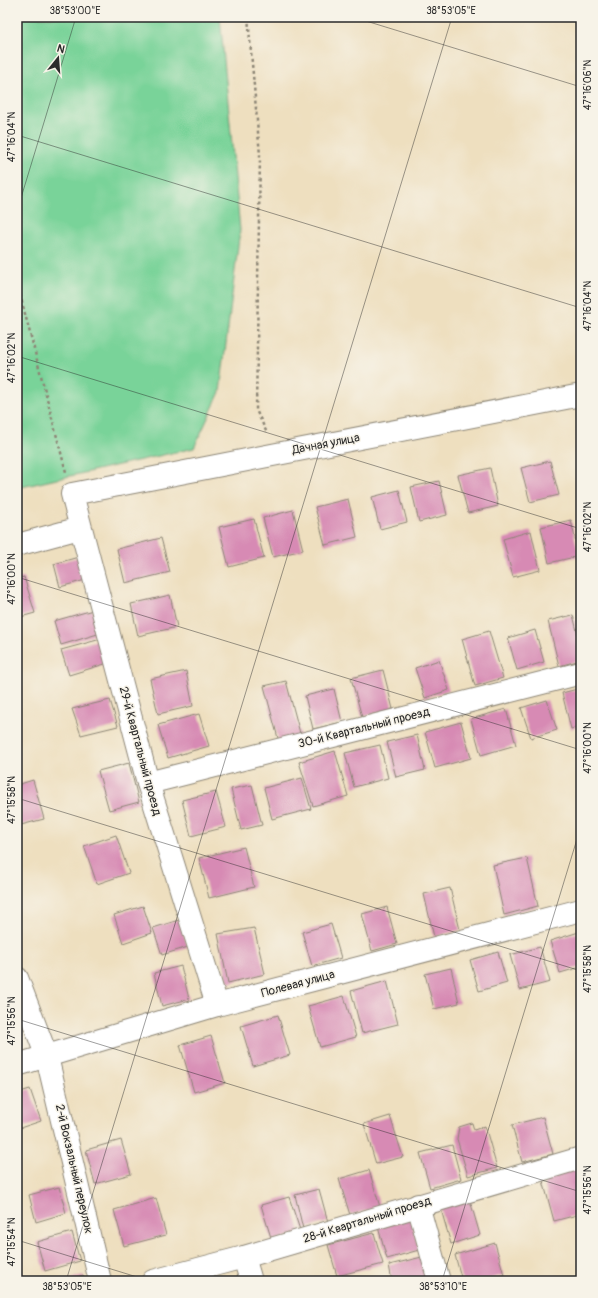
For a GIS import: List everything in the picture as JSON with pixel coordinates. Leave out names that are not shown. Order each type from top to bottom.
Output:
[{"type":"street","name":"Дачная улица","points":[[72,494],[581,395]]},
{"type":"street","name":"29-й Квартальный проезд","points":[[72,494],[148,783],[217,1005]]},
{"type":"street","points":[[17,545],[80,528]]},
{"type":"street","name":"30-й Квартальный проезд","points":[[148,783],[581,672]]},
{"type":"street","name":"Полевая улица","points":[[17,1065],[217,1005],[581,910]]},
{"type":"street","name":"2-й Вокзальный переулок","points":[[17,978],[47,1057],[100,1281]]},
{"type":"street","name":"28-й Квартальный проезд","points":[[153,1281],[244,1257],[581,1158]]},
{"type":"street","points":[[418,1205],[439,1281]]},
{"type":"street","points":[[244,1257],[251,1281]]},
{"type":"path","points":[[248,17],[260,155],[256,410],[277,454]]},
{"type":"path","points":[[17,283],[72,494]]},
{"type":"green space","points":[[17,17],[220,17],[240,230],[220,392],[194,448],[17,488]]},
{"type":"building","points":[[578,459],[581,459],[581,471],[580,471]]},
{"type":"building","points":[[550,461],[559,495],[530,502],[521,468]]},
{"type":"building","points":[[490,468],[498,506],[468,513],[458,475]]},
{"type":"building","points":[[439,481],[447,515],[419,522],[411,487]]},
{"type":"building","points":[[399,490],[407,522],[380,529],[372,497]]},
{"type":"building","points":[[348,499],[357,537],[325,545],[315,507]]},
{"type":"building","points":[[293,510],[303,550],[273,557],[263,518]]},
{"type":"building","points":[[254,519],[264,558],[229,567],[219,527]]},
{"type":"building","points":[[571,520],[579,556],[549,563],[541,527]]},
{"type":"building","points":[[531,531],[540,570],[513,577],[503,539]]},
{"type":"building","points":[[161,538],[170,572],[125,583],[117,549]]},
{"type":"building","points":[[82,556],[89,579],[60,587],[54,564]]},
{"type":"building","points":[[24,577],[35,613],[17,618],[17,579]]},
{"type":"building","points":[[170,595],[177,627],[138,636],[131,604]]},
{"type":"building","points":[[93,610],[101,633],[61,645],[54,621]]},
{"type":"building","points":[[573,615],[581,647],[581,660],[559,666],[548,621]]},
{"type":"building","points":[[535,630],[544,662],[517,670],[508,638]]},
{"type":"building","points":[[489,631],[503,678],[475,686],[462,639]]},
{"type":"building","points":[[101,639],[108,663],[69,675],[61,650]]},
{"type":"building","points":[[439,660],[449,690],[425,698],[415,668]]},
{"type":"building","points":[[383,670],[393,709],[362,717],[351,678]]},
{"type":"building","points":[[186,671],[193,706],[158,714],[150,679]]},
{"type":"building","points":[[286,681],[301,737],[279,742],[264,686]]},
{"type":"building","points":[[581,688],[581,726],[571,729],[562,693]]},
{"type":"building","points":[[334,689],[342,722],[313,729],[305,696]]},
{"type":"building","points":[[110,700],[118,726],[81,735],[72,709]]},
{"type":"building","points":[[547,700],[557,730],[531,738],[521,708]]},
{"type":"building","points":[[506,709],[516,745],[481,755],[471,719]]},
{"type":"building","points":[[199,714],[209,746],[168,758],[158,725]]},
{"type":"building","points":[[461,722],[471,758],[435,768],[425,732]]},
{"type":"building","points":[[417,735],[425,770],[396,777],[387,742]]},
{"type":"building","points":[[380,745],[388,778],[354,787],[345,753]]},
{"type":"building","points":[[335,751],[348,796],[313,806],[299,762]]},
{"type":"building","points":[[129,763],[139,802],[109,810],[98,771]]},
{"type":"building","points":[[302,778],[311,809],[272,819],[264,788]]},
{"type":"building","points":[[33,780],[44,819],[17,826],[17,785]]},
{"type":"building","points":[[252,785],[262,825],[241,830],[231,789]]},
{"type":"building","points":[[216,792],[226,827],[191,836],[182,800]]},
{"type":"building","points":[[116,835],[129,873],[97,884],[84,846]]},
{"type":"building","points":[[244,847],[254,887],[209,898],[199,858]]},
{"type":"building","points":[[527,858],[538,906],[504,915],[493,865]]},
{"type":"building","points":[[450,888],[460,930],[434,937],[424,894]]},
{"type":"building","points":[[143,906],[152,933],[123,943],[114,915]]},
{"type":"building","points":[[387,907],[397,944],[372,951],[362,914]]},
{"type":"building","points":[[179,920],[188,947],[162,955],[153,928]]},
{"type":"building","points":[[331,924],[341,958],[312,966],[302,932]]},
{"type":"building","points":[[254,928],[265,974],[228,983],[218,934]]},
{"type":"building","points":[[579,932],[581,938],[581,967],[560,973],[550,941]]},
{"type":"building","points":[[540,947],[550,982],[520,990],[510,955]]},
{"type":"building","points":[[498,952],[507,983],[479,991],[470,960]]},
{"type":"building","points":[[181,966],[189,999],[162,1006],[154,973]]},
{"type":"building","points":[[451,968],[459,1003],[434,1009],[425,974]]},
{"type":"building","points":[[387,981],[398,1024],[362,1033],[351,991]]},
{"type":"building","points":[[344,996],[356,1037],[320,1047],[308,1006]]},
{"type":"building","points":[[278,1015],[290,1055],[253,1066],[241,1026]]},
{"type":"building","points":[[211,1036],[225,1083],[194,1092],[180,1045]]},
{"type":"building","points":[[30,1089],[41,1121],[17,1129],[17,1093]]},
{"type":"building","points":[[390,1116],[403,1157],[376,1164],[364,1124]]},
{"type":"building","points":[[543,1117],[553,1154],[522,1162],[512,1125]]},
{"type":"building","points":[[472,1123],[474,1130],[485,1126],[497,1168],[468,1176],[457,1139],[459,1127]]},
{"type":"building","points":[[121,1140],[131,1174],[95,1184],[86,1150]]},
{"type":"building","points":[[452,1145],[461,1179],[430,1188],[420,1153]]},
{"type":"building","points":[[576,1167],[581,1185],[581,1214],[554,1221],[542,1177]]},
{"type":"building","points":[[369,1170],[380,1207],[350,1215],[339,1179]]},
{"type":"building","points":[[59,1187],[66,1213],[36,1222],[29,1195]]},
{"type":"building","points":[[319,1189],[328,1222],[303,1229],[295,1195]]},
{"type":"building","points":[[289,1197],[301,1233],[272,1241],[261,1205]]},
{"type":"building","points":[[469,1197],[480,1235],[451,1244],[440,1206]]},
{"type":"building","points":[[156,1198],[166,1235],[124,1246],[114,1210]]},
{"type":"building","points":[[411,1219],[419,1250],[387,1259],[378,1227]]},
{"type":"building","points":[[72,1232],[80,1261],[45,1271],[37,1242]]},
{"type":"building","points":[[374,1233],[383,1264],[337,1276],[328,1245]]},
{"type":"building","points":[[495,1243],[504,1275],[482,1281],[462,1281],[455,1255]]},
{"type":"building","points":[[422,1257],[428,1281],[392,1281],[389,1265]]},
{"type":"building","points":[[83,1275],[85,1281],[65,1281]]}]
